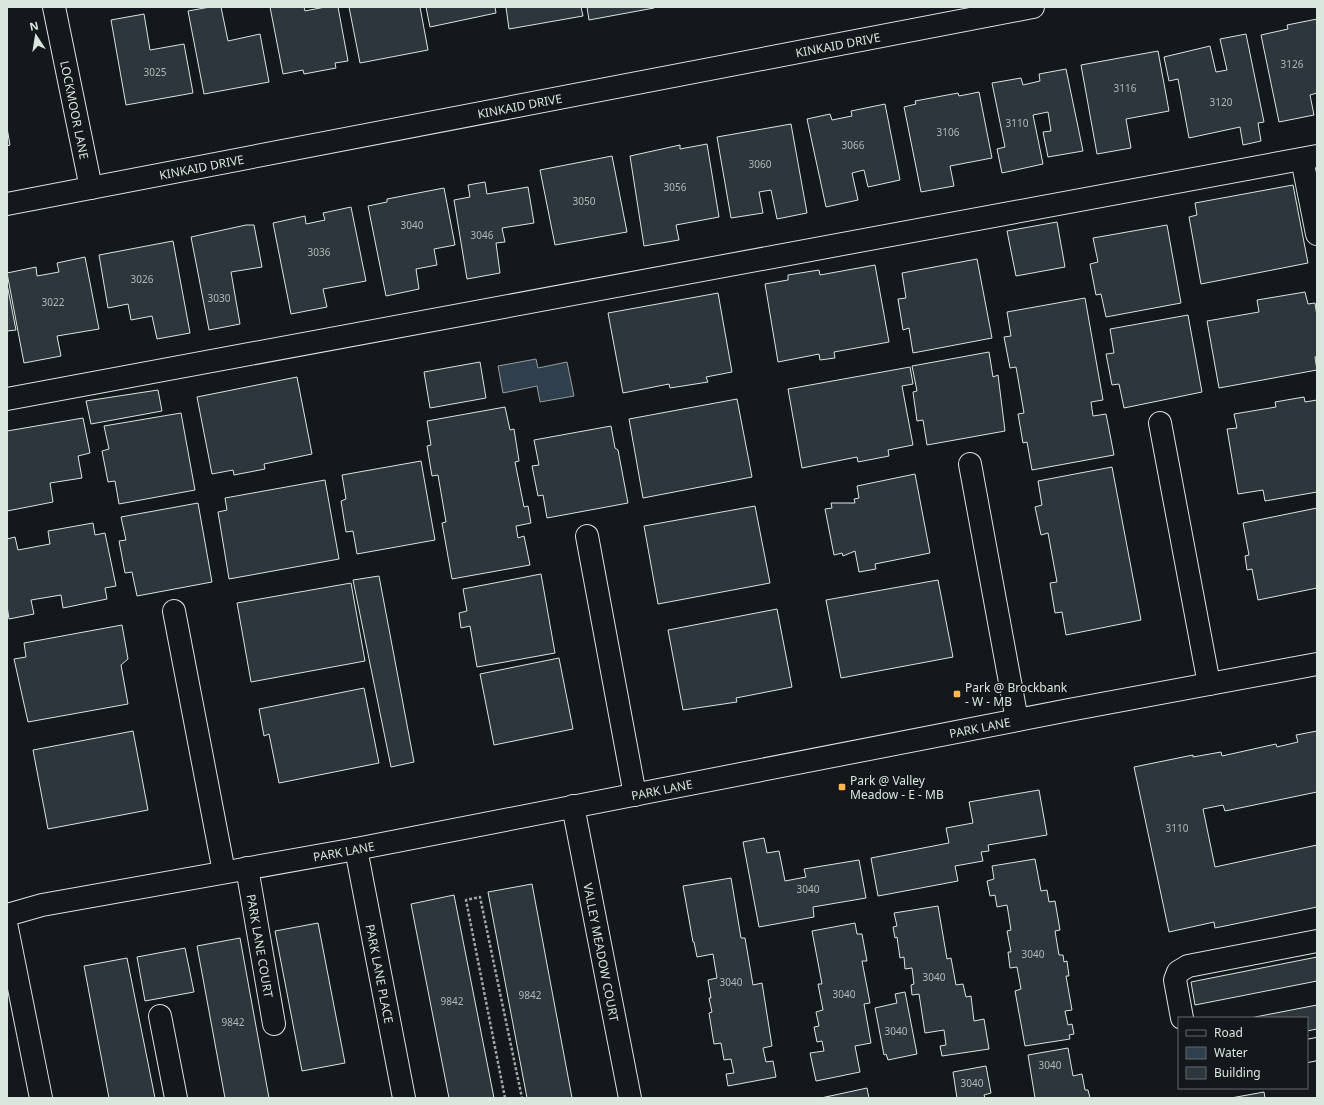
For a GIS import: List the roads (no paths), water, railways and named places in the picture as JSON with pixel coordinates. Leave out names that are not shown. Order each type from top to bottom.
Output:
[{"type":"street","name":"LOCKMOOR LANE","points":[[54,7],[91,188]]},
{"type":"street","name":"KINKAID DRIVE","points":[[7,204],[1033,7]]},
{"type":"street","points":[[7,399],[1310,157],[1317,234]]},
{"type":"street","points":[[1160,423],[1209,684]]},
{"type":"street","points":[[970,464],[1017,720]]},
{"type":"street","points":[[587,536],[635,794]]},
{"type":"street","points":[[174,611],[224,872]]},
{"type":"street","name":"PARK LANE","points":[[7,915],[42,905],[356,848],[1017,720],[1317,664]]},
{"type":"street","name":"VALLEY MEADOW COURT","points":[[573,806],[630,1098]]},
{"type":"street","name":"PARK LANE PLACE","points":[[356,848],[404,1098]]},
{"type":"street","name":"PARK LANE COURT","points":[[247,868],[274,1024]]},
{"type":"street","points":[[7,928],[41,1098]]},
{"type":"street","points":[[1182,1017],[1175,980],[1178,972],[1188,966],[1317,941]]},
{"type":"street","points":[[160,1016],[176,1098]]},
{"type":"water","points":[[536,359],[538,368],[567,362],[574,396],[540,402],[537,386],[503,393],[498,366]]},
{"type":"place","name":"Park @ Brockbank - W - MB","points":[[957,694]]},
{"type":"place","name":"Park @ Valley Meadow - E - MB","points":[[842,787]]}]
